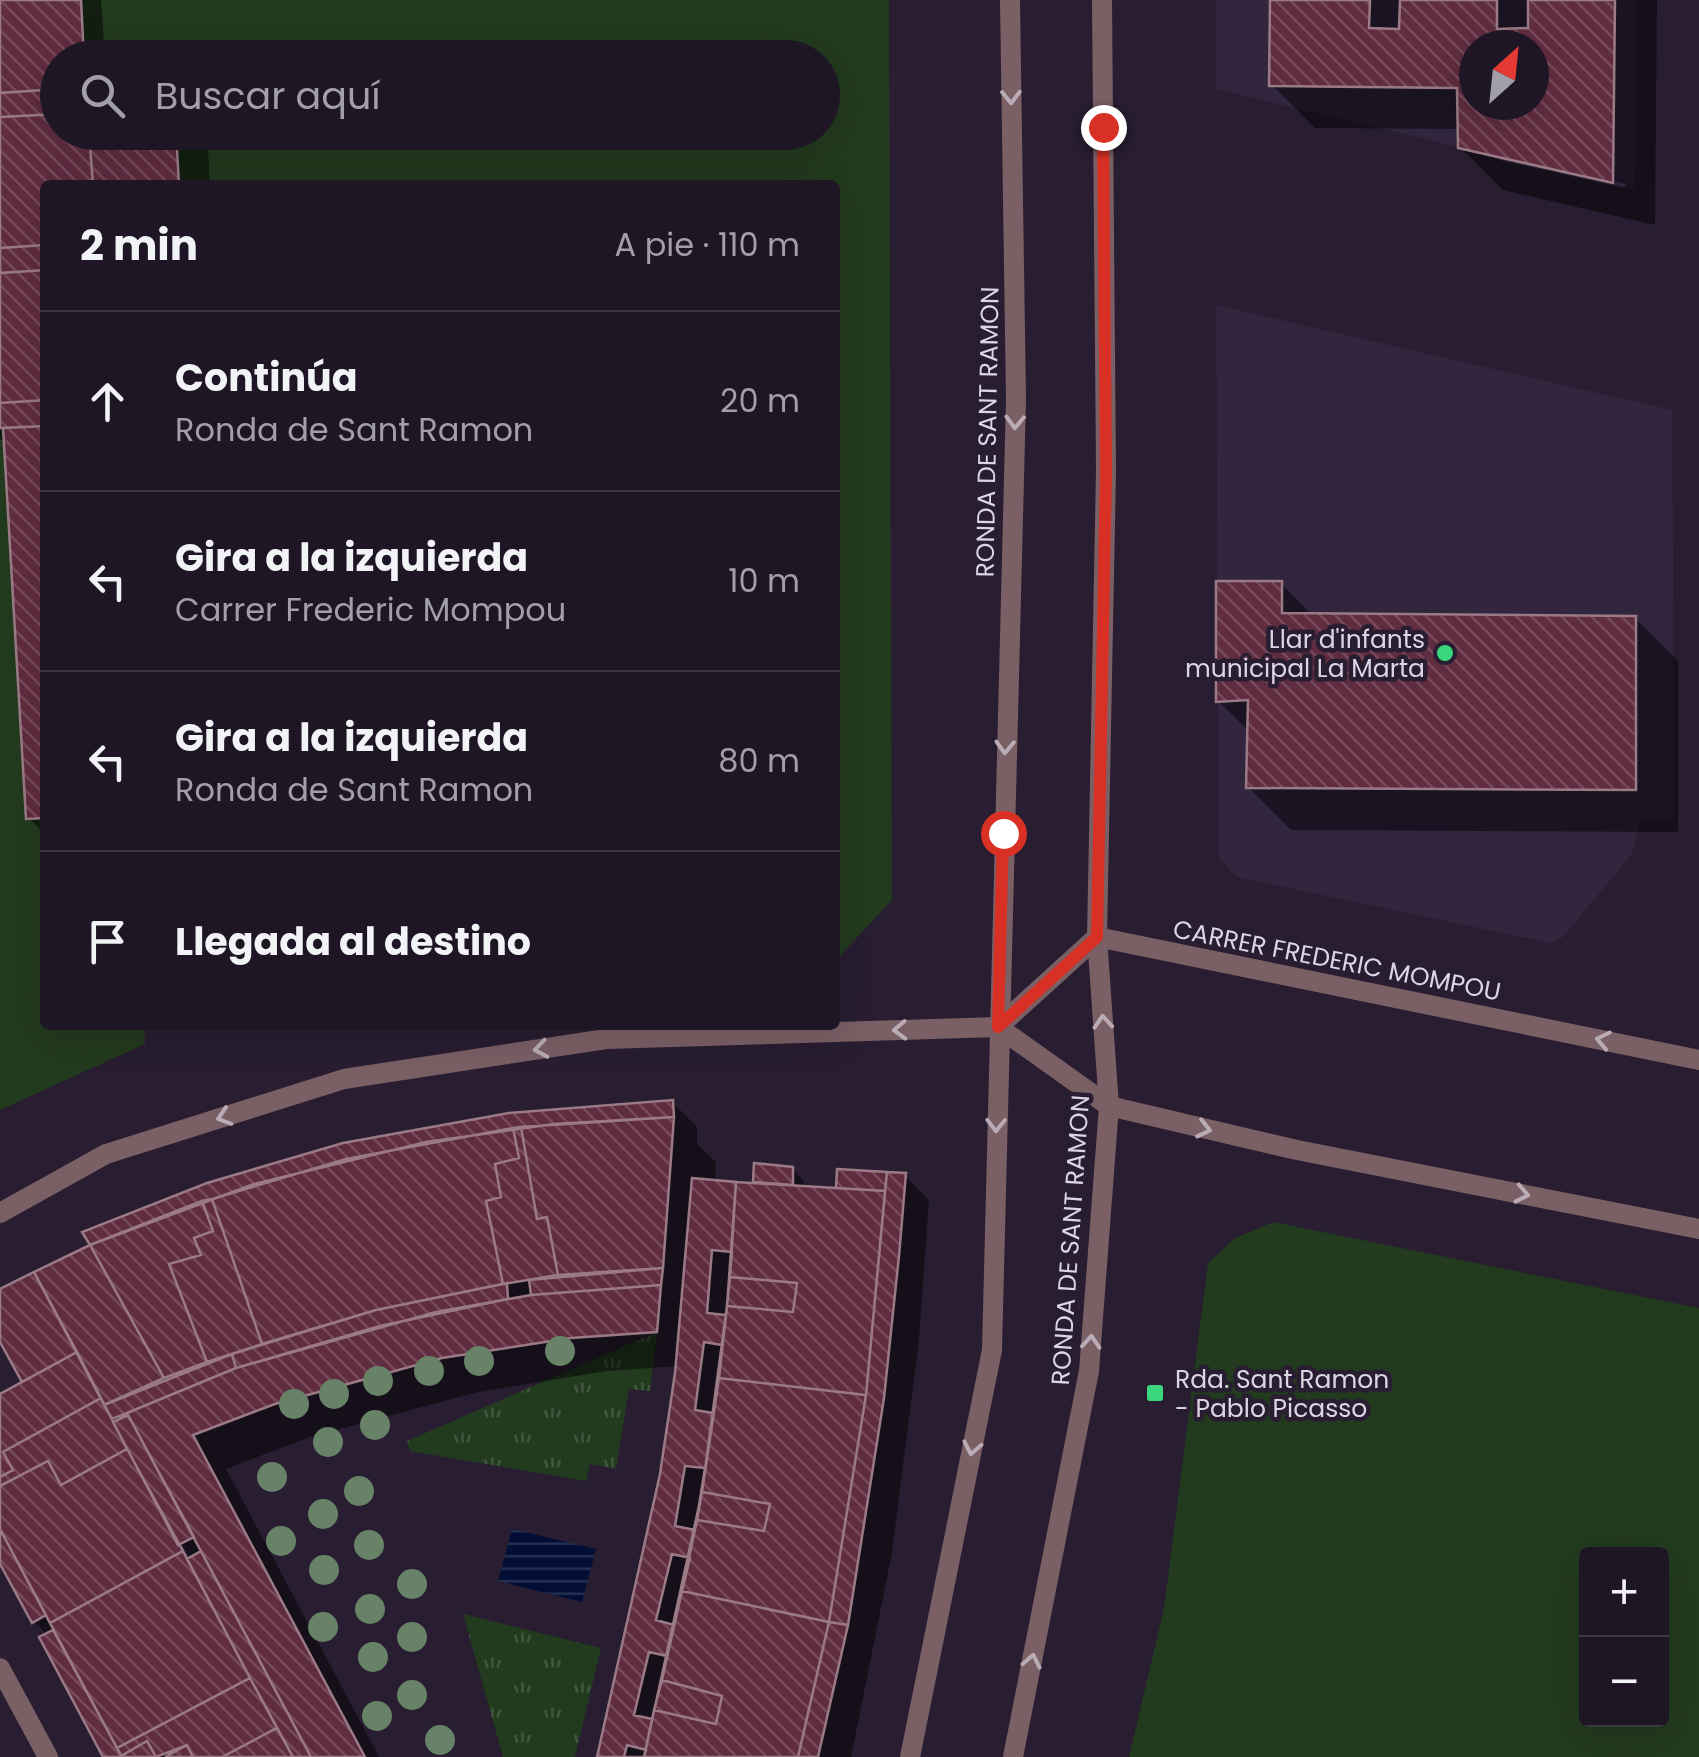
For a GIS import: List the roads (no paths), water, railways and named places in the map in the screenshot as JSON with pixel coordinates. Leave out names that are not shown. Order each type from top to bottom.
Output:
[{"type":"street","name":"RONDA DE SANT RAMON","points":[[910,1757],[992,1350],[1016,399],[1010,0]]},
{"type":"street","name":"RONDA DE SANT RAMON","points":[[1013,1757],[1089,1371],[1108,1106],[1097,937],[1106,472],[1102,0]]},
{"type":"street","points":[[998,1027],[1097,937]]},
{"type":"street","name":"CARRER FREDERIC MOMPOU","points":[[1097,937],[1699,1060]]},
{"type":"street","points":[[0,1212],[106,1154],[344,1079],[606,1039],[998,1027],[1108,1106],[1297,1150],[1699,1229]]},
{"type":"street","points":[[0,1668],[48,1757]]},
{"type":"water","points":[[512,1529],[596,1549],[582,1602],[498,1581]]},
{"type":"place","name":"Llar d'infants municipal La Marta","points":[[1445,653]]},
{"type":"place","name":"Rda. Sant Ramon - Pablo Picasso","points":[[1155,1393]]}]
